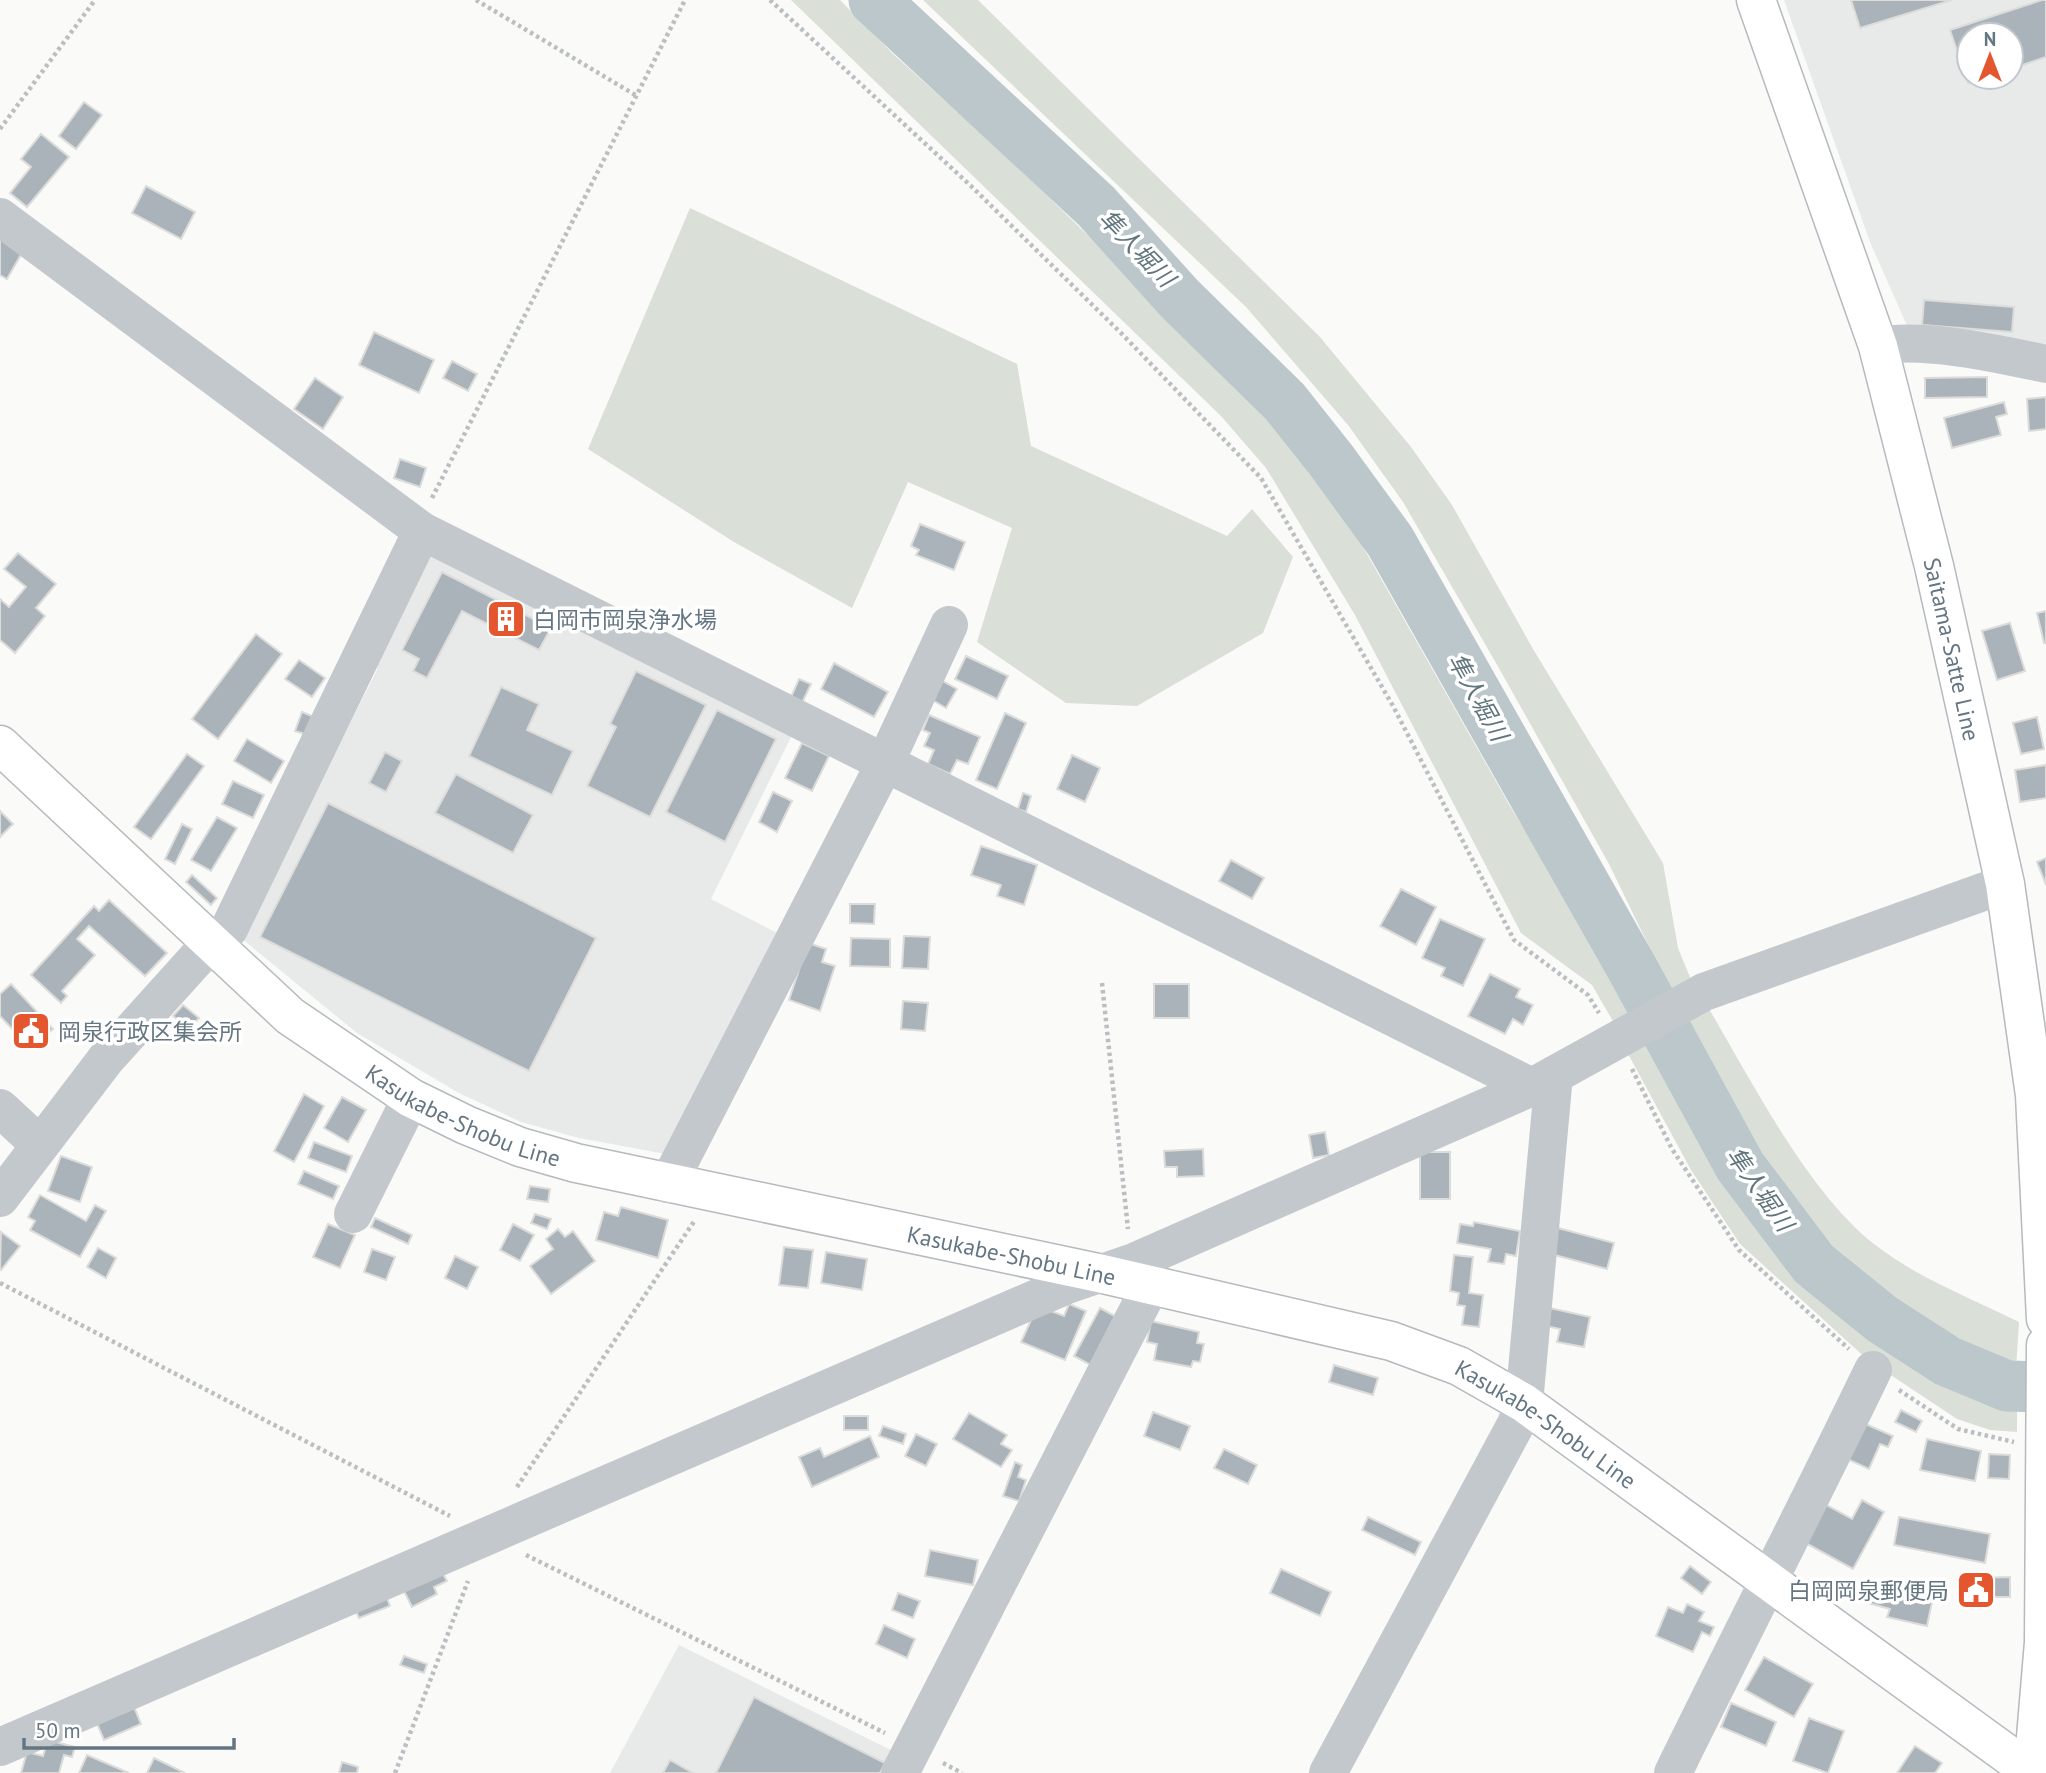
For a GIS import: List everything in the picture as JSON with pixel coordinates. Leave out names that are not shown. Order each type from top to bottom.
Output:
[{"type":"main road","name":"Saitama-Satte Line","points":[[1756,0],[1878,346],[1934,566],[2005,884],[2035,1095],[2046,1319]]},
{"type":"main road","name":"Kasukabe-Shobu Line","points":[[0,745],[290,1016],[411,1098],[520,1147],[668,1184],[1129,1273],[1391,1341],[1459,1366],[1524,1403],[2033,1773]]},
{"type":"main road","points":[[2033,1773],[2045,1630],[2046,1345]]},
{"type":"street","points":[[0,217],[420,530],[885,763],[1543,1081]]},
{"type":"street","points":[[1878,346],[1896,342],[2000,354],[2046,364]]},
{"type":"street","points":[[0,1198],[106,1059],[198,957],[215,946],[229,929],[420,530]]},
{"type":"street","points":[[668,1184],[885,763],[949,625]]},
{"type":"street","points":[[0,1747],[1068,1284],[1129,1273],[1543,1081],[1704,992],[2005,884]]},
{"type":"street","points":[[1328,1773],[1516,1424],[1524,1403],[1543,1081]]},
{"type":"street","points":[[353,1213],[411,1098]]},
{"type":"street","points":[[0,1108],[40,1145]]},
{"type":"street","points":[[900,1773],[1129,1273]]},
{"type":"street","points":[[1672,1773],[1749,1619],[1770,1584],[1873,1370]]},
{"type":"path","points":[[0,129],[95,0]]},
{"type":"path","points":[[476,0],[637,96]]},
{"type":"path","points":[[420,530],[685,0]]},
{"type":"path","points":[[770,0],[971,186],[1121,333],[1261,478],[1392,706],[1514,940],[1588,995],[1616,1039],[1672,1149],[1739,1250],[1873,1370],[1958,1429],[2010,1442],[2045,1443]]},
{"type":"path","points":[[1102,983],[1129,1273]]},
{"type":"path","points":[[516,1488],[713,1192]]},
{"type":"path","points":[[395,1773],[485,1535]]},
{"type":"shaded area","points":[[791,0],[840,0],[892,53],[1016,165],[1228,373],[1306,465],[1355,533],[1510,806],[1636,1012],[1614,1023],[1592,985],[1521,933],[1355,615],[1266,468],[1221,416]]},
{"type":"shaded area","points":[[923,0],[978,0],[1320,337],[1411,447],[1452,505],[1533,649],[1663,863],[1678,948],[1692,982],[1672,994],[1609,864],[1496,663],[1403,502],[1348,425],[1246,307]]},
{"type":"shaded area","points":[[1784,0],[2046,0],[2046,348],[1909,330],[1870,242]]},
{"type":"shaded area","points":[[690,208],[1017,364],[1031,446],[1227,536],[1252,509],[1293,557],[1263,633],[1137,706],[1066,703],[977,642],[1012,528],[908,482],[852,608],[734,542],[588,449]]},
{"type":"shaded area","points":[[427,554],[794,731],[711,899],[785,937],[671,1155],[579,1138],[521,1122],[459,1093],[357,1033],[241,938],[377,670],[377,650]]},
{"type":"shaded area","points":[[1709,1009],[1804,1166],[1850,1222],[1874,1244],[1908,1267],[2019,1322],[2016,1369],[1991,1365],[1943,1342],[1824,1253],[1780,1195],[1727,1116],[1709,1076],[1705,1055],[1684,1021]]},
{"type":"shaded area","points":[[1648,1037],[1739,1187],[1796,1259],[1873,1329],[1966,1387],[2017,1402],[2017,1432],[1990,1430],[1957,1419],[1868,1360],[1740,1244],[1691,1170],[1627,1052]]},
{"type":"shaded area","points":[[679,1645],[903,1756],[894,1773],[610,1773]]},
{"type":"building","points":[[1851,0],[1952,0],[1860,28]]},
{"type":"building","points":[[2046,0],[2046,57],[2025,64],[2025,21],[1978,21]]},
{"type":"building","points":[[1955,28],[1955,45],[1950,30]]},
{"type":"building","points":[[84,102],[102,115],[76,149],[59,136]]},
{"type":"building","points":[[41,134],[69,157],[27,207],[10,193],[31,167],[21,159]]},
{"type":"building","points":[[146,186],[195,212],[181,239],[132,213]]},
{"type":"building","points":[[0,237],[23,251],[7,279],[0,275]]},
{"type":"building","points":[[1924,300],[2014,307],[2012,332],[1922,325]]},
{"type":"building","points":[[374,332],[434,360],[419,393],[359,365]]},
{"type":"building","points":[[452,361],[477,374],[468,391],[443,378]]},
{"type":"building","points":[[1987,377],[1987,397],[1925,398],[1925,378]]},
{"type":"building","points":[[315,378],[343,397],[323,429],[294,409]]},
{"type":"building","points":[[2046,397],[2046,429],[2029,431],[2027,399]]},
{"type":"building","points":[[2004,402],[2007,414],[1996,417],[2001,435],[1952,448],[1944,418]]},
{"type":"building","points":[[400,459],[426,468],[420,487],[394,478]]},
{"type":"building","points":[[920,524],[965,542],[954,570],[916,555],[919,550],[911,546]]},
{"type":"building","points":[[18,553],[56,584],[36,608],[45,616],[15,653],[0,640],[0,599],[9,607],[26,587],[4,569]]},
{"type":"building","name":"白岡市岡泉浄水場","points":[[442,572],[551,628],[539,650],[462,611],[427,678],[413,671],[419,659],[402,650]]},
{"type":"building","points":[[2046,611],[2046,643],[2044,643],[2037,613]]},
{"type":"building","points":[[2010,623],[2025,671],[1997,680],[1982,631]]},
{"type":"building","points":[[256,634],[282,654],[218,739],[192,719]]},
{"type":"building","points":[[966,656],[1008,676],[997,699],[955,679]]},
{"type":"building","points":[[299,660],[325,678],[312,697],[285,679]]},
{"type":"building","points":[[834,663],[888,692],[874,717],[821,689]]},
{"type":"building","points":[[636,671],[706,705],[650,817],[587,786],[616,727],[610,724]]},
{"type":"building","points":[[799,679],[811,684],[802,703],[791,697]]},
{"type":"building","points":[[939,679],[957,689],[946,708],[929,698]]},
{"type":"building","points":[[501,687],[539,704],[527,730],[573,751],[552,795],[469,756]]},
{"type":"building","points":[[717,710],[776,739],[725,842],[666,812]]},
{"type":"building","points":[[302,712],[312,716],[305,734],[295,731]]},
{"type":"building","points":[[1005,713],[1026,723],[997,789],[976,780]]},
{"type":"building","points":[[929,715],[980,737],[968,764],[957,760],[950,774],[928,764],[934,750],[924,746],[930,733],[923,730]]},
{"type":"building","points":[[2037,717],[2044,749],[2021,754],[2013,723]]},
{"type":"building","points":[[247,739],[284,761],[271,783],[234,761]]},
{"type":"building","points":[[802,743],[829,756],[812,791],[785,778]]},
{"type":"building","points":[[385,752],[402,761],[386,792],[369,783]]},
{"type":"building","points":[[187,754],[204,766],[151,839],[134,827]]},
{"type":"building","points":[[1072,755],[1100,768],[1085,802],[1057,789]]},
{"type":"building","points":[[2046,765],[2046,798],[2020,802],[2015,770]]},
{"type":"building","points":[[456,774],[533,815],[513,853],[435,813]]},
{"type":"building","points":[[233,781],[264,795],[253,818],[222,804]]},
{"type":"building","points":[[773,792],[792,801],[777,832],[759,822]]},
{"type":"building","points":[[1023,793],[1031,796],[1026,812],[1018,809]]},
{"type":"building","points":[[328,803],[596,938],[529,1071],[260,937]]},
{"type":"building","points":[[0,811],[13,824],[0,837]]},
{"type":"building","points":[[217,817],[237,828],[211,871],[191,860]]},
{"type":"building","points":[[182,824],[192,829],[175,864],[165,859]]},
{"type":"building","points":[[981,846],[1037,865],[1024,905],[997,896],[1001,885],[971,875]]},
{"type":"building","points":[[2046,858],[2046,885],[2037,862]]},
{"type":"building","points":[[1231,860],[1264,878],[1252,899],[1219,881]]},
{"type":"building","points":[[192,875],[217,898],[211,905],[186,882]]},
{"type":"building","points":[[1401,889],[1436,907],[1416,945],[1380,926]]},
{"type":"building","points":[[109,900],[167,953],[145,976],[89,926],[77,939],[95,955],[62,991],[67,996],[61,1003],[31,975],[94,906],[99,911]]},
{"type":"building","points":[[850,904],[875,904],[874,924],[850,923]]},
{"type":"building","points":[[1440,919],[1485,939],[1463,986],[1441,976],[1445,968],[1422,958]]},
{"type":"building","points":[[904,936],[930,937],[928,969],[902,968]]},
{"type":"building","points":[[851,938],[890,939],[890,967],[850,966]]},
{"type":"building","points":[[808,943],[826,949],[822,962],[835,966],[820,1011],[789,1000]]},
{"type":"building","points":[[1490,974],[1520,989],[1516,997],[1533,1005],[1523,1025],[1513,1019],[1505,1034],[1468,1016]]},
{"type":"building","points":[[11,984],[53,1029],[31,1049],[0,1016],[0,994]]},
{"type":"building","points":[[1154,984],[1189,984],[1189,1018],[1154,1018]]},
{"type":"building","points":[[903,1001],[928,1003],[925,1031],[901,1029]]},
{"type":"building","points":[[183,1005],[199,1018],[189,1029],[173,1016]]},
{"type":"building","points":[[304,1094],[324,1106],[294,1162],[274,1151]]},
{"type":"building","points":[[342,1097],[366,1110],[348,1142],[324,1128]]},
{"type":"building","points":[[1325,1132],[1329,1155],[1313,1158],[1309,1135]]},
{"type":"building","points":[[314,1142],[352,1156],[346,1172],[308,1158]]},
{"type":"building","points":[[1203,1149],[1204,1176],[1177,1177],[1177,1167],[1165,1167],[1164,1151]]},
{"type":"building","points":[[1420,1152],[1450,1152],[1450,1199],[1420,1199]]},
{"type":"building","points":[[61,1156],[92,1167],[80,1202],[48,1191]]},
{"type":"building","points":[[304,1171],[339,1186],[333,1199],[298,1184]]},
{"type":"building","points":[[530,1186],[550,1189],[548,1202],[527,1199]]},
{"type":"building","points":[[40,1195],[86,1221],[95,1205],[106,1211],[80,1257],[30,1230],[35,1221],[28,1217]]},
{"type":"building","points":[[621,1207],[668,1220],[658,1258],[596,1240],[604,1212],[618,1216]]},
{"type":"building","points":[[535,1214],[551,1219],[547,1229],[531,1223]]},
{"type":"building","points":[[375,1218],[412,1235],[408,1244],[371,1227]]},
{"type":"building","points":[[1474,1222],[1520,1231],[1516,1256],[1506,1254],[1504,1264],[1488,1262],[1491,1249],[1457,1243],[1460,1224],[1473,1226]]},
{"type":"building","points":[[328,1224],[355,1235],[340,1268],[313,1257]]},
{"type":"building","points":[[513,1224],[534,1235],[520,1261],[500,1250]]},
{"type":"building","points":[[1558,1228],[1614,1243],[1607,1269],[1551,1254]]},
{"type":"building","points":[[558,1229],[565,1237],[573,1231],[595,1261],[551,1294],[530,1266],[553,1249],[546,1239]]},
{"type":"building","points":[[1,1232],[20,1246],[1,1270],[0,1269]]},
{"type":"building","points":[[784,1247],[813,1250],[808,1288],[779,1285]]},
{"type":"building","points":[[98,1248],[116,1258],[106,1278],[87,1267]]},
{"type":"building","points":[[372,1249],[395,1257],[386,1280],[364,1272]]},
{"type":"building","points":[[826,1252],[867,1259],[862,1290],[821,1283]]},
{"type":"building","points":[[1454,1255],[1473,1257],[1469,1293],[1483,1295],[1479,1327],[1462,1325],[1465,1306],[1457,1305],[1459,1293],[1450,1291]]},
{"type":"building","points":[[455,1256],[478,1267],[467,1289],[445,1278]]},
{"type":"building","points":[[1069,1304],[1086,1311],[1065,1360],[1021,1342],[1032,1318],[1046,1309],[1064,1316]]},
{"type":"building","points":[[1100,1308],[1122,1320],[1096,1368],[1074,1356]]},
{"type":"building","points":[[1550,1308],[1590,1317],[1584,1347],[1557,1342],[1560,1329],[1546,1326]]},
{"type":"building","points":[[1151,1321],[1199,1332],[1197,1343],[1204,1344],[1200,1362],[1193,1361],[1191,1367],[1154,1360],[1157,1344],[1147,1342]]},
{"type":"building","points":[[1334,1365],[1378,1378],[1373,1395],[1329,1382]]},
{"type":"building","points":[[1901,1410],[1922,1421],[1916,1432],[1895,1422]]},
{"type":"building","points":[[1153,1412],[1190,1426],[1180,1450],[1144,1436]]},
{"type":"building","points":[[969,1413],[1007,1435],[1001,1444],[1012,1450],[1001,1467],[953,1439]]},
{"type":"building","points":[[844,1416],[868,1416],[868,1430],[844,1430]]},
{"type":"building","points":[[1861,1422],[1893,1436],[1888,1447],[1880,1444],[1869,1469],[1845,1458]]},
{"type":"building","points":[[883,1426],[906,1434],[903,1444],[879,1436]]},
{"type":"building","points":[[916,1434],[937,1444],[926,1466],[905,1456]]},
{"type":"building","points":[[870,1436],[879,1457],[812,1487],[799,1457],[820,1448],[824,1457]]},
{"type":"building","points":[[1927,1439],[1981,1451],[1975,1481],[1920,1470]]},
{"type":"building","points":[[1224,1449],[1257,1465],[1248,1484],[1214,1468]]},
{"type":"building","points":[[1989,1454],[2010,1455],[2009,1479],[1988,1478]]},
{"type":"building","points":[[1015,1462],[1022,1465],[1018,1477],[1026,1480],[1019,1501],[1003,1496]]},
{"type":"building","points":[[1862,1500],[1884,1512],[1853,1569],[1802,1541],[1823,1503],[1852,1519]]},
{"type":"building","points":[[1368,1517],[1421,1542],[1415,1555],[1362,1530]]},
{"type":"building","points":[[1899,1517],[1990,1534],[1985,1563],[1894,1545]]},
{"type":"building","points":[[930,1550],[978,1560],[973,1585],[925,1576]]},
{"type":"building","points":[[1690,1566],[1711,1582],[1702,1594],[1681,1578]]},
{"type":"building","points":[[1281,1569],[1331,1592],[1320,1616],[1270,1593]]},
{"type":"building","points":[[442,1572],[447,1581],[434,1587],[437,1594],[412,1607],[404,1591]]},
{"type":"building","points":[[2010,1577],[2010,1597],[1964,1597],[1964,1578]]},
{"type":"building","points":[[1871,1588],[1932,1602],[1927,1626],[1887,1617],[1890,1609],[1868,1603]]},
{"type":"building","points":[[385,1593],[390,1606],[359,1618],[353,1605]]},
{"type":"building","points":[[898,1593],[920,1601],[913,1618],[892,1610]]},
{"type":"building","points":[[1687,1604],[1704,1612],[1699,1621],[1714,1627],[1710,1636],[1702,1632],[1693,1652],[1656,1636],[1668,1607],[1683,1613]]},
{"type":"building","points":[[884,1625],[915,1639],[907,1658],[876,1644]]},
{"type":"building","points":[[404,1656],[427,1664],[424,1673],[400,1665]]},
{"type":"building","points":[[1764,1657],[1813,1684],[1794,1717],[1745,1690]]},
{"type":"building","points":[[754,1697],[885,1763],[880,1773],[716,1773]]},
{"type":"building","points":[[132,1702],[141,1724],[104,1740],[95,1719]]},
{"type":"building","points":[[1731,1703],[1776,1722],[1766,1746],[1721,1727]]},
{"type":"building","points":[[1809,1718],[1844,1731],[1828,1773],[1793,1761]]},
{"type":"building","points":[[48,1740],[75,1747],[72,1757],[64,1755],[59,1773],[21,1773],[27,1752],[43,1756]]},
{"type":"building","points":[[1915,1746],[1942,1763],[1935,1773],[1897,1773]]},
{"type":"building","points":[[87,1755],[129,1773],[79,1773]]},
{"type":"building","points":[[154,1758],[185,1773],[147,1773]]},
{"type":"building","points":[[670,1760],[693,1773],[663,1773]]},
{"type":"building","points":[[342,1762],[358,1767],[357,1773],[339,1773]]},
{"type":"waterway","name":"隼人堀川","points":[[874,0],[1096,206],[1180,299],[1285,402],[1331,460],[1390,541],[1632,968],[1740,1166],[1814,1264],[1882,1319],[1947,1361],[2007,1386],[2046,1387]]},
{"type":"place","name":"白岡市岡泉浄水場","points":[[506,619]]},
{"type":"place","name":"岡泉行政区集会所","points":[[31,1031]]},
{"type":"place","name":"白岡岡泉郵便局","points":[[1976,1590]]}]
